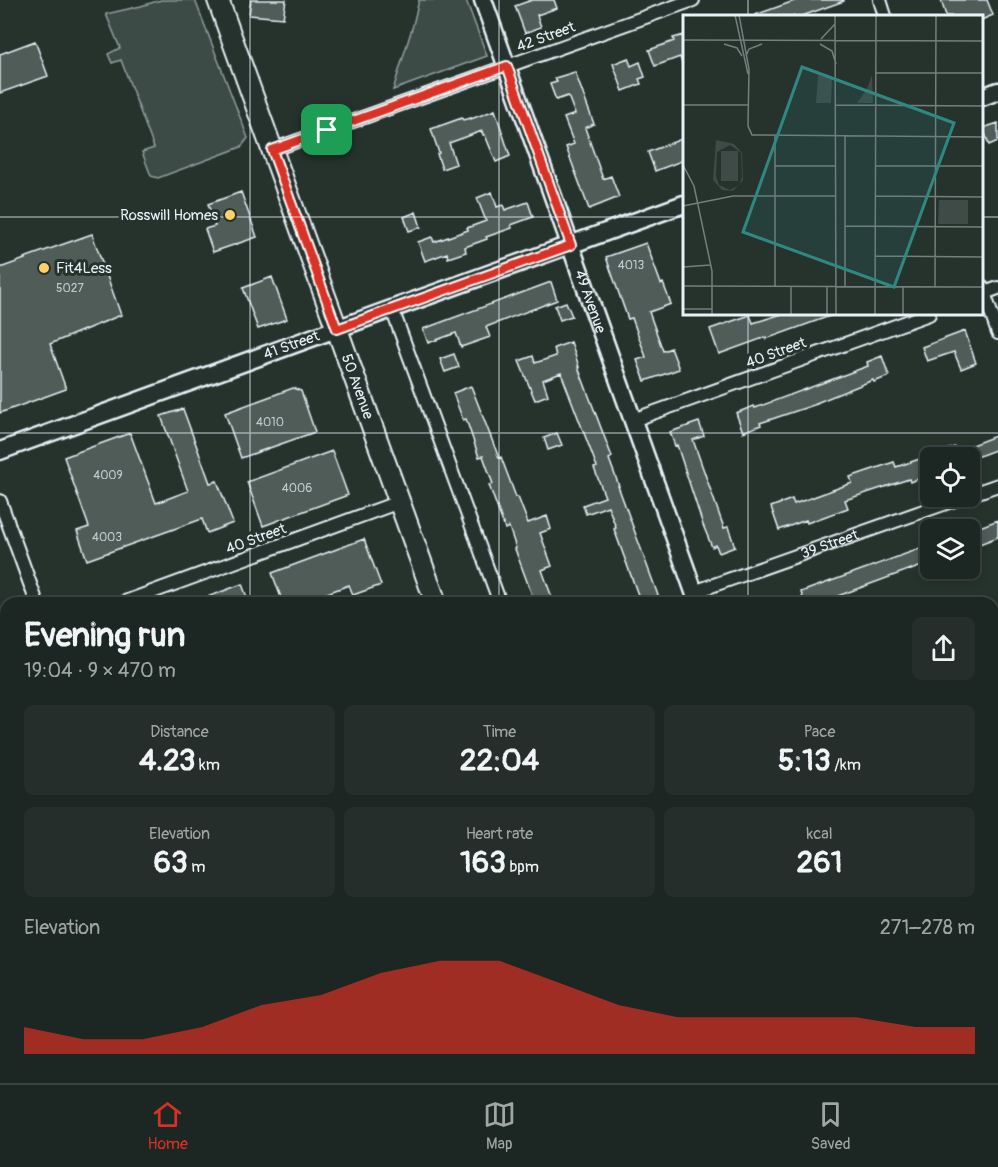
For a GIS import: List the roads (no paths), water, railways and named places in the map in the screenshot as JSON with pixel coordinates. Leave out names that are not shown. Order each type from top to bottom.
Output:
[{"type":"main road","name":"50 Avenue","points":[[218,0],[434,597]]},
{"type":"street","name":"49 Avenue","points":[[483,0],[696,597]]},
{"type":"street","name":"42 Street","points":[[272,150],[693,0]]},
{"type":"street","points":[[880,0],[885,15]]},
{"type":"street","points":[[983,96],[998,91]]},
{"type":"street","name":"41 Street","points":[[0,451],[249,359],[683,204]]},
{"type":"street","points":[[983,292],[998,288]]},
{"type":"street","points":[[983,295],[998,333]]},
{"type":"street","points":[[392,309],[498,597]]},
{"type":"street","name":"40 Street","points":[[633,420],[926,315]]},
{"type":"street","name":"39 Street","points":[[980,491],[998,485]]},
{"type":"street","points":[[0,501],[35,597]]},
{"type":"street","name":"40 Street","points":[[138,597],[399,502]]},
{"type":"street","name":"39 Street","points":[[699,597],[938,507]]},
{"type":"place","name":"Rosswill Homes","points":[[230,215]]},
{"type":"place","name":"Fit4Less","points":[[44,268]]}]
